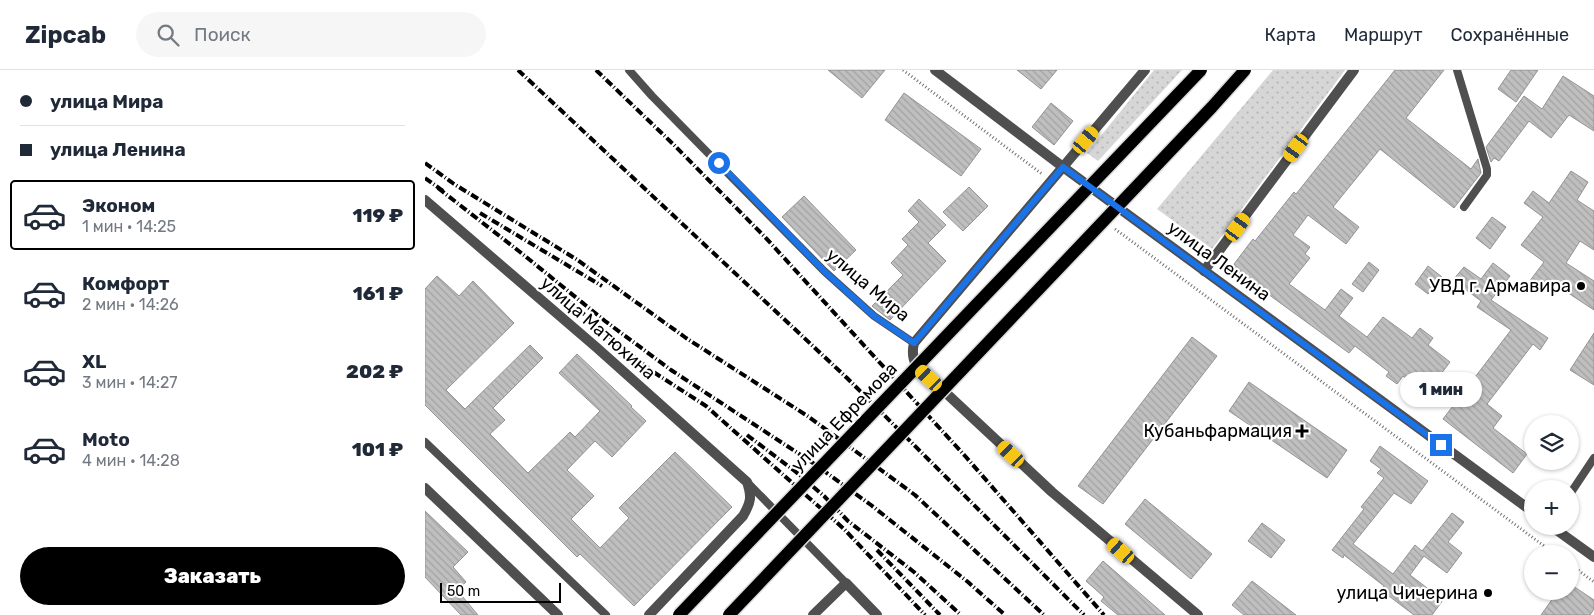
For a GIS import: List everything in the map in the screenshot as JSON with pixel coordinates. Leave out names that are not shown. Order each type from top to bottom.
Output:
[{"type":"main road","name":"улица Ефремова","points":[[679,615],[1201,70]]},
{"type":"main road","points":[[729,615],[1198,122],[1245,70]]},
{"type":"street","name":"улица Ленина","points":[[935,70],[1063,167],[1524,505]]},
{"type":"street","points":[[914,343],[1145,70]]},
{"type":"street","points":[[1204,271],[1355,70]]},
{"type":"street","name":"улица Матюхина","points":[[425,200],[596,347],[747,482]]},
{"type":"street","name":"улица Мира","points":[[914,343],[912,351],[916,365],[1052,492],[1198,615]]},
{"type":"street","points":[[649,615],[743,516],[748,508],[751,496],[747,482]]},
{"type":"street","points":[[425,488],[558,615]]},
{"type":"street","points":[[1563,535],[1594,557]]},
{"type":"street","points":[[813,615],[845,583],[877,615]]},
{"type":"lane","name":"улица Мира","points":[[629,70],[652,96],[824,271],[874,316],[914,343]]},
{"type":"lane","points":[[1457,70],[1487,169],[1487,175],[1464,206]]},
{"type":"lane","points":[[425,442],[606,615]]},
{"type":"lane","points":[[1579,480],[1594,458]]},
{"type":"lane","points":[[747,482],[845,583]]},
{"type":"path","points":[[903,70],[1051,181]]},
{"type":"path","points":[[1115,228],[1543,545]]},
{"type":"path","points":[[1579,571],[1594,582]]},
{"type":"shaded area","points":[[1154,70],[1182,70],[1098,161],[1087,153]]},
{"type":"shaded area","points":[[1273,70],[1345,70],[1212,249],[1157,209]]},
{"type":"building","points":[[828,70],[885,70],[862,98]]},
{"type":"building","points":[[1017,70],[1057,70],[1041,89]]},
{"type":"building","points":[[1395,70],[1444,70],[1406,118],[1471,169],[1478,159],[1481,173],[1454,208],[1380,149],[1333,207],[1359,227],[1346,244],[1308,215],[1293,235],[1310,247],[1305,254],[1310,258],[1289,284],[1325,310],[1341,289],[1353,298],[1339,316],[1367,337],[1383,317],[1412,338],[1420,328],[1433,338],[1428,345],[1450,362],[1426,394],[1403,376],[1397,384],[1386,376],[1389,372],[1355,346],[1349,353],[1235,270],[1234,264],[1294,192],[1296,194]]},
{"type":"building","points":[[1511,70],[1538,70],[1516,102],[1498,89]]},
{"type":"building","points":[[1563,76],[1594,96],[1594,131],[1569,115],[1551,138],[1529,121],[1499,161],[1494,158],[1491,162],[1486,147],[1524,96],[1542,109]]},
{"type":"building","points":[[904,93],[981,149],[961,176],[885,120]]},
{"type":"building","points":[[1051,103],[1073,121],[1054,145],[1032,127]]},
{"type":"building","points":[[1571,171],[1588,182],[1577,200],[1594,211],[1594,250],[1580,241],[1566,263],[1594,281],[1594,310],[1547,279],[1536,294],[1526,286],[1544,262],[1521,245],[1543,217],[1524,203],[1533,191],[1549,203]]},
{"type":"building","points":[[969,187],[988,206],[963,231],[943,212]]},
{"type":"building","points":[[804,196],[856,250],[834,271],[782,217]]},
{"type":"building","points":[[919,199],[946,225],[928,243],[946,261],[890,320],[872,306],[903,275],[891,263],[908,245],[902,239],[919,222],[908,211]]},
{"type":"building","points":[[1492,217],[1506,227],[1490,249],[1476,238]]},
{"type":"building","points":[[1369,262],[1379,270],[1363,292],[1352,284]]},
{"type":"building","points":[[1493,263],[1510,276],[1491,300],[1548,338],[1540,350],[1533,344],[1487,404],[1502,416],[1493,428],[1524,452],[1524,458],[1513,473],[1443,419],[1511,330],[1477,307],[1481,301],[1453,280],[1464,267],[1481,279]]},
{"type":"building","points":[[1428,266],[1442,277],[1428,294],[1415,284]]},
{"type":"building","points":[[437,276],[459,296],[473,281],[514,323],[446,390],[465,409],[530,345],[543,358],[493,408],[505,420],[490,434],[528,473],[570,432],[575,437],[600,411],[559,373],[577,354],[646,421],[612,457],[595,441],[567,470],[594,496],[571,519],[600,548],[629,518],[619,508],[675,452],[732,507],[634,606],[580,554],[577,557],[425,405],[425,289]]},
{"type":"building","name":"УВД г. Армавира","points":[[1594,333],[1594,385],[1570,370]]},
{"type":"building","points":[[1192,337],[1217,356],[1103,504],[1078,486]]},
{"type":"building","points":[[1249,382],[1347,450],[1327,478],[1229,411]]},
{"type":"building","points":[[1380,446],[1428,481],[1411,504],[1394,493],[1353,544],[1393,574],[1415,545],[1422,551],[1452,513],[1464,522],[1448,542],[1462,553],[1447,573],[1424,556],[1410,575],[1443,600],[1432,615],[1414,615],[1381,590],[1384,586],[1344,555],[1343,558],[1332,550],[1364,509],[1361,507],[1384,478],[1377,473],[1381,469],[1370,461]]},
{"type":"building","points":[[1145,499],[1212,554],[1191,579],[1125,524]]},
{"type":"building","points":[[425,511],[468,552],[453,567],[466,582],[457,590],[478,615],[461,615],[425,577]]},
{"type":"building","points":[[1262,523],[1285,540],[1271,558],[1248,541]]},
{"type":"building","points":[[1103,561],[1165,615],[1118,615],[1101,601],[1104,597],[1086,581]]},
{"type":"building","points":[[1252,581],[1296,615],[1244,615],[1232,605]]},
{"type":"building","points":[[1579,590],[1594,600],[1594,609],[1590,615],[1541,615],[1552,600],[1579,600]]},
{"type":"railway","points":[[518,70],[847,378],[1084,615]]},
{"type":"railway","points":[[596,70],[765,237],[966,457],[1104,615]]},
{"type":"railway","points":[[425,163],[454,184],[576,259],[686,338],[809,417],[915,495],[1044,615]]},
{"type":"railway","points":[[425,178],[443,191]]},
{"type":"railway","points":[[438,188],[605,321],[671,370],[813,463],[871,505],[968,582],[1005,615]]},
{"type":"railway","points":[[480,213],[602,286]]},
{"type":"railway","points":[[568,300],[621,347],[655,373],[706,406],[844,529],[925,615]]},
{"type":"railway","points":[[747,435],[796,472],[824,496],[848,521],[914,572],[961,615]]},
{"type":"railway","points":[[877,550],[940,615]]},
{"type":"place","name":"УВД г. Армавира","points":[[1581,286]]},
{"type":"place","name":"Кубаньфармация","points":[[1302,431]]},
{"type":"place","name":"улица Чичерина","points":[[1488,593]]},
{"type":"route","points":[[719,163],[824,271],[874,316],[914,343],[1063,167],[1441,445]]}]
